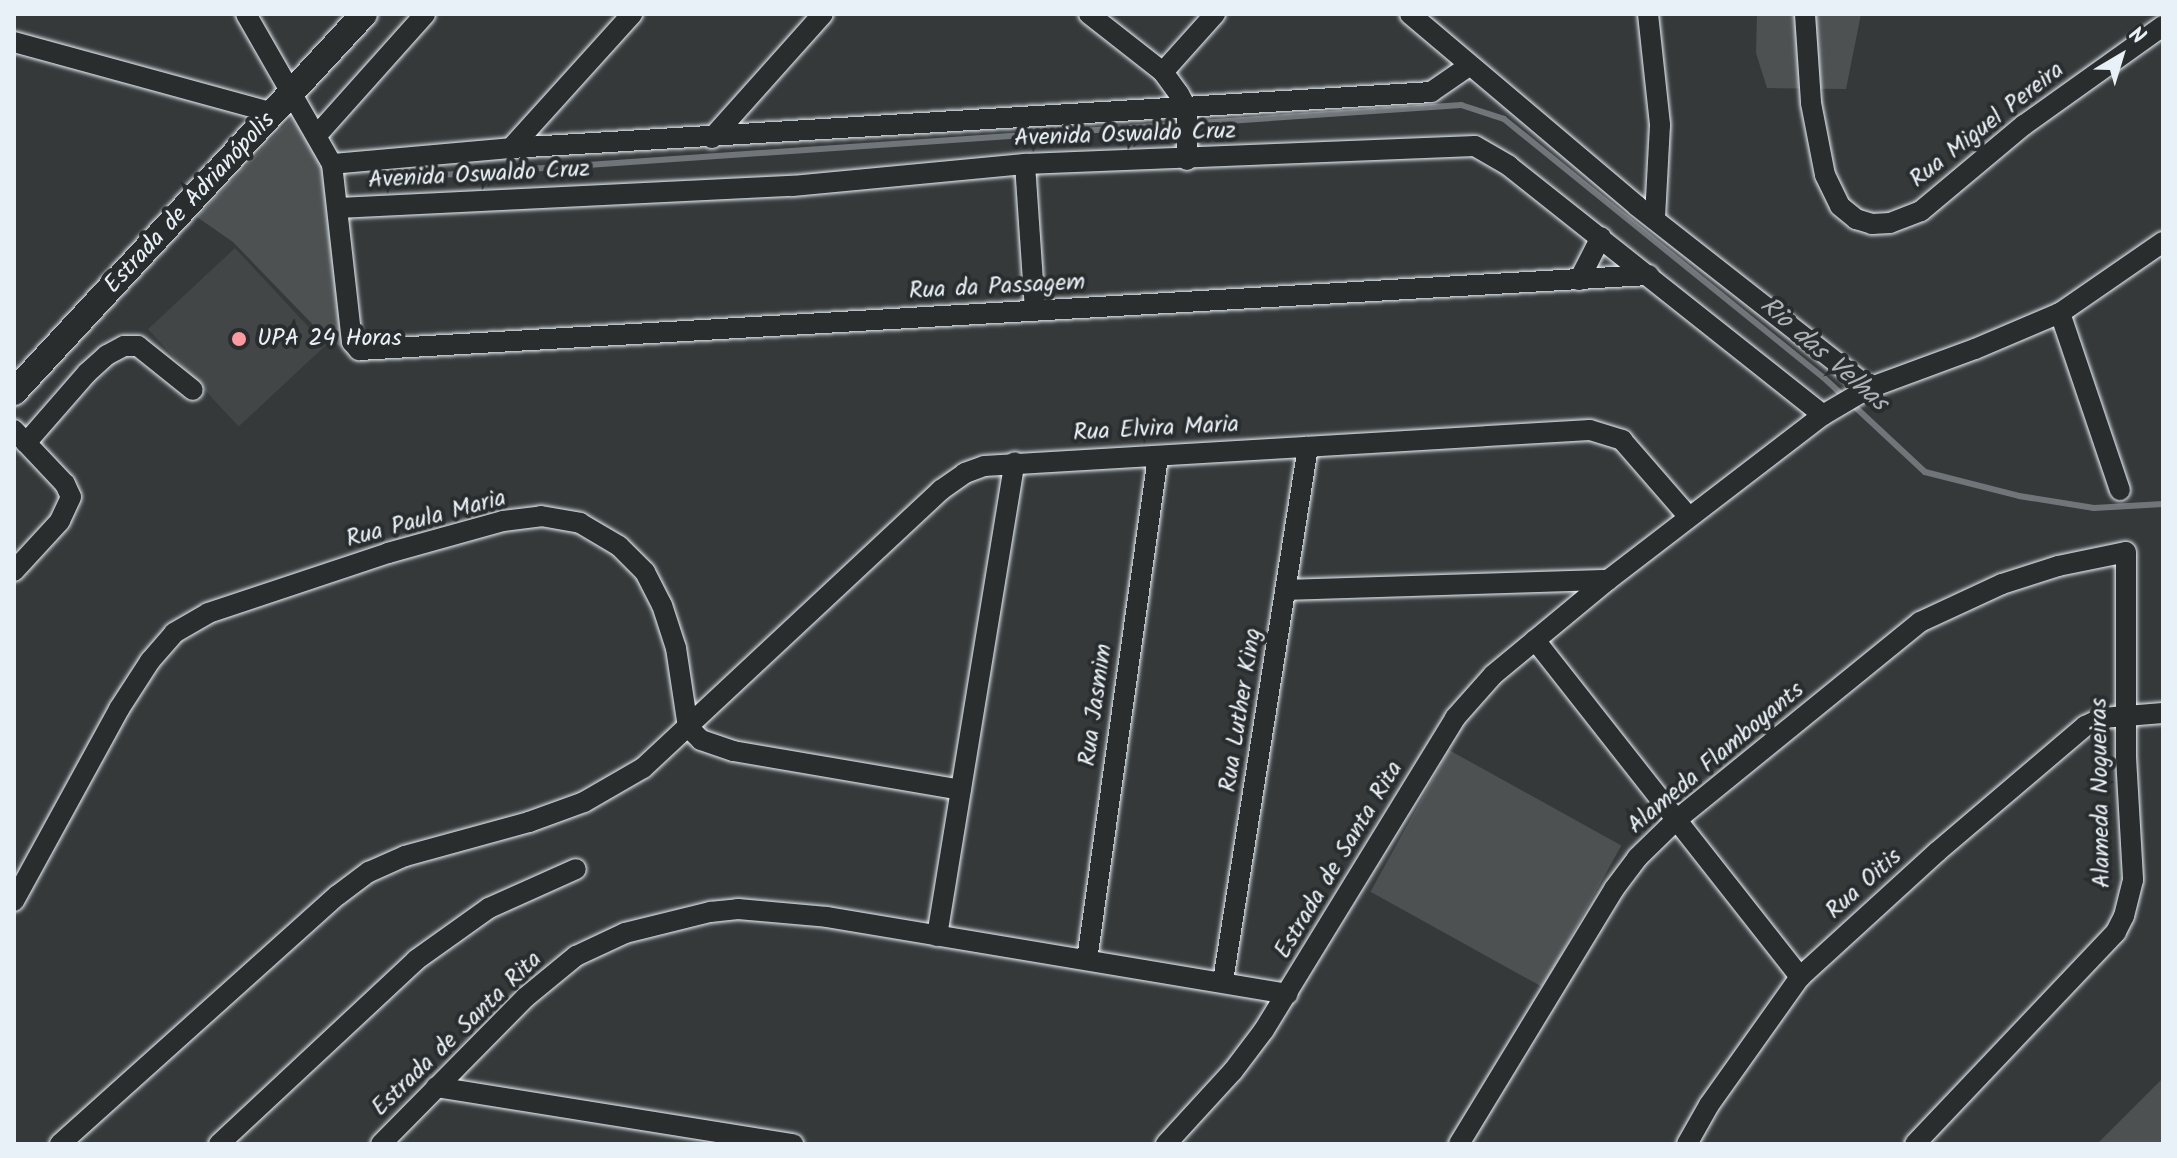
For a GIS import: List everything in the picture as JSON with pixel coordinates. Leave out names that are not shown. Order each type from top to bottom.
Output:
[{"type":"main road","name":"Estrada de Adrianópolis","points":[[14,392],[364,14]]},
{"type":"street","points":[[246,14],[282,103],[317,135],[333,170],[338,203]]},
{"type":"street","points":[[317,135],[425,14]]},
{"type":"street","points":[[511,148],[632,14]]},
{"type":"street","points":[[712,138],[823,14]]},
{"type":"street","points":[[1089,14],[1163,72],[1187,114],[1187,151]]},
{"type":"street","points":[[1163,72],[1215,14]]},
{"type":"street","points":[[1410,14],[1465,70],[1655,218],[1864,391]]},
{"type":"street","points":[[1648,14],[1660,125],[1655,218]]},
{"type":"street","name":"Rua Miguel Pereira","points":[[1805,14],[1811,103],[1825,175],[1840,206],[1856,219],[1872,224],[1890,223],[1921,211],[2024,125],[2163,26]]},
{"type":"street","points":[[14,42],[282,103]]},
{"type":"street","name":"Avenida Oswaldo Cruz","points":[[333,170],[511,148],[1187,114],[1431,92],[1465,70]]},
{"type":"street","name":"Avenida Oswaldo Cruz","points":[[338,203],[792,186],[1187,151],[1475,146],[1509,166],[1829,412]]},
{"type":"street","points":[[1025,164],[1035,311]]},
{"type":"street","name":"Rua da Passagem","points":[[338,203],[352,342],[355,348],[368,351],[1649,275]]},
{"type":"street","points":[[1579,280],[1601,237]]},
{"type":"street","name":"Estrada de Santa Rita","points":[[381,1144],[526,997],[576,956],[625,933],[670,919],[738,909],[827,917],[1288,994],[1455,718],[1484,685],[1535,640],[1689,517],[1829,412],[1864,391],[2060,313],[2153,256],[2163,242]]},
{"type":"street","points":[[2060,313],[2120,490]]},
{"type":"street","points":[[14,571],[60,521],[71,497],[65,484],[20,436],[107,355],[124,346],[138,346],[193,390]]},
{"type":"street","name":"Rua Elvira Maria","points":[[688,727],[941,490],[965,473],[984,466],[1590,430],[1622,440],[1689,517]]},
{"type":"street","name":"Rua Luther King","points":[[1223,981],[1308,447]]},
{"type":"street","name":"Rua Jasmim","points":[[1087,960],[1158,457]]},
{"type":"street","points":[[937,936],[1015,462]]},
{"type":"street","name":"Rua Paula Maria","points":[[14,901],[119,709],[150,661],[174,633],[208,613],[388,553],[503,521],[541,516],[580,523],[619,546],[645,572],[662,605],[676,648],[688,727]]},
{"type":"street","name":"Alameda Nogueiras","points":[[1915,1144],[2120,924],[2133,880],[2125,714],[2126,552]]},
{"type":"street","name":"Alameda Flamboyants","points":[[1459,1144],[1614,889],[1637,858],[1674,822],[1920,622],[2002,584],[2058,566],[2126,552]]},
{"type":"street","points":[[1286,590],[1608,580]]},
{"type":"street","points":[[1535,640],[1674,822],[1800,977]]},
{"type":"street","name":"Rua Oitis","points":[[1687,1144],[1709,1105],[1800,977],[2061,745],[2102,718],[2163,713]]},
{"type":"street","points":[[60,1144],[338,895],[369,872],[405,856],[529,822],[584,802],[643,768],[688,727],[701,740],[733,751],[961,790]]},
{"type":"street","points":[[219,1144],[416,960],[489,908],[576,869]]},
{"type":"street","points":[[1166,1144],[1233,1071],[1288,994]]},
{"type":"street","points":[[436,1087],[700,1137],[793,1144]]},
{"type":"shaded area","points":[[1757,14],[1861,14],[1846,89],[1767,88],[1756,53]]},
{"type":"shaded area","points":[[300,109],[332,164],[342,348],[320,332],[233,242],[197,217]]},
{"type":"shaded area","name":"UPA 24 Horas","points":[[235,248],[326,345],[239,426],[148,329]]},
{"type":"shaded area","points":[[1449,750],[1621,846],[1543,987],[1370,892]]},
{"type":"shaded area","points":[[2163,1078],[2163,1144],[2097,1144]]},
{"type":"waterway","name":"Rio das Velhas","points":[[369,180],[1461,105],[1504,119],[1823,377],[1925,472],[2019,496],[2094,508],[2163,504]]},
{"type":"place","name":"UPA 24 Horas","points":[[239,339]]}]
